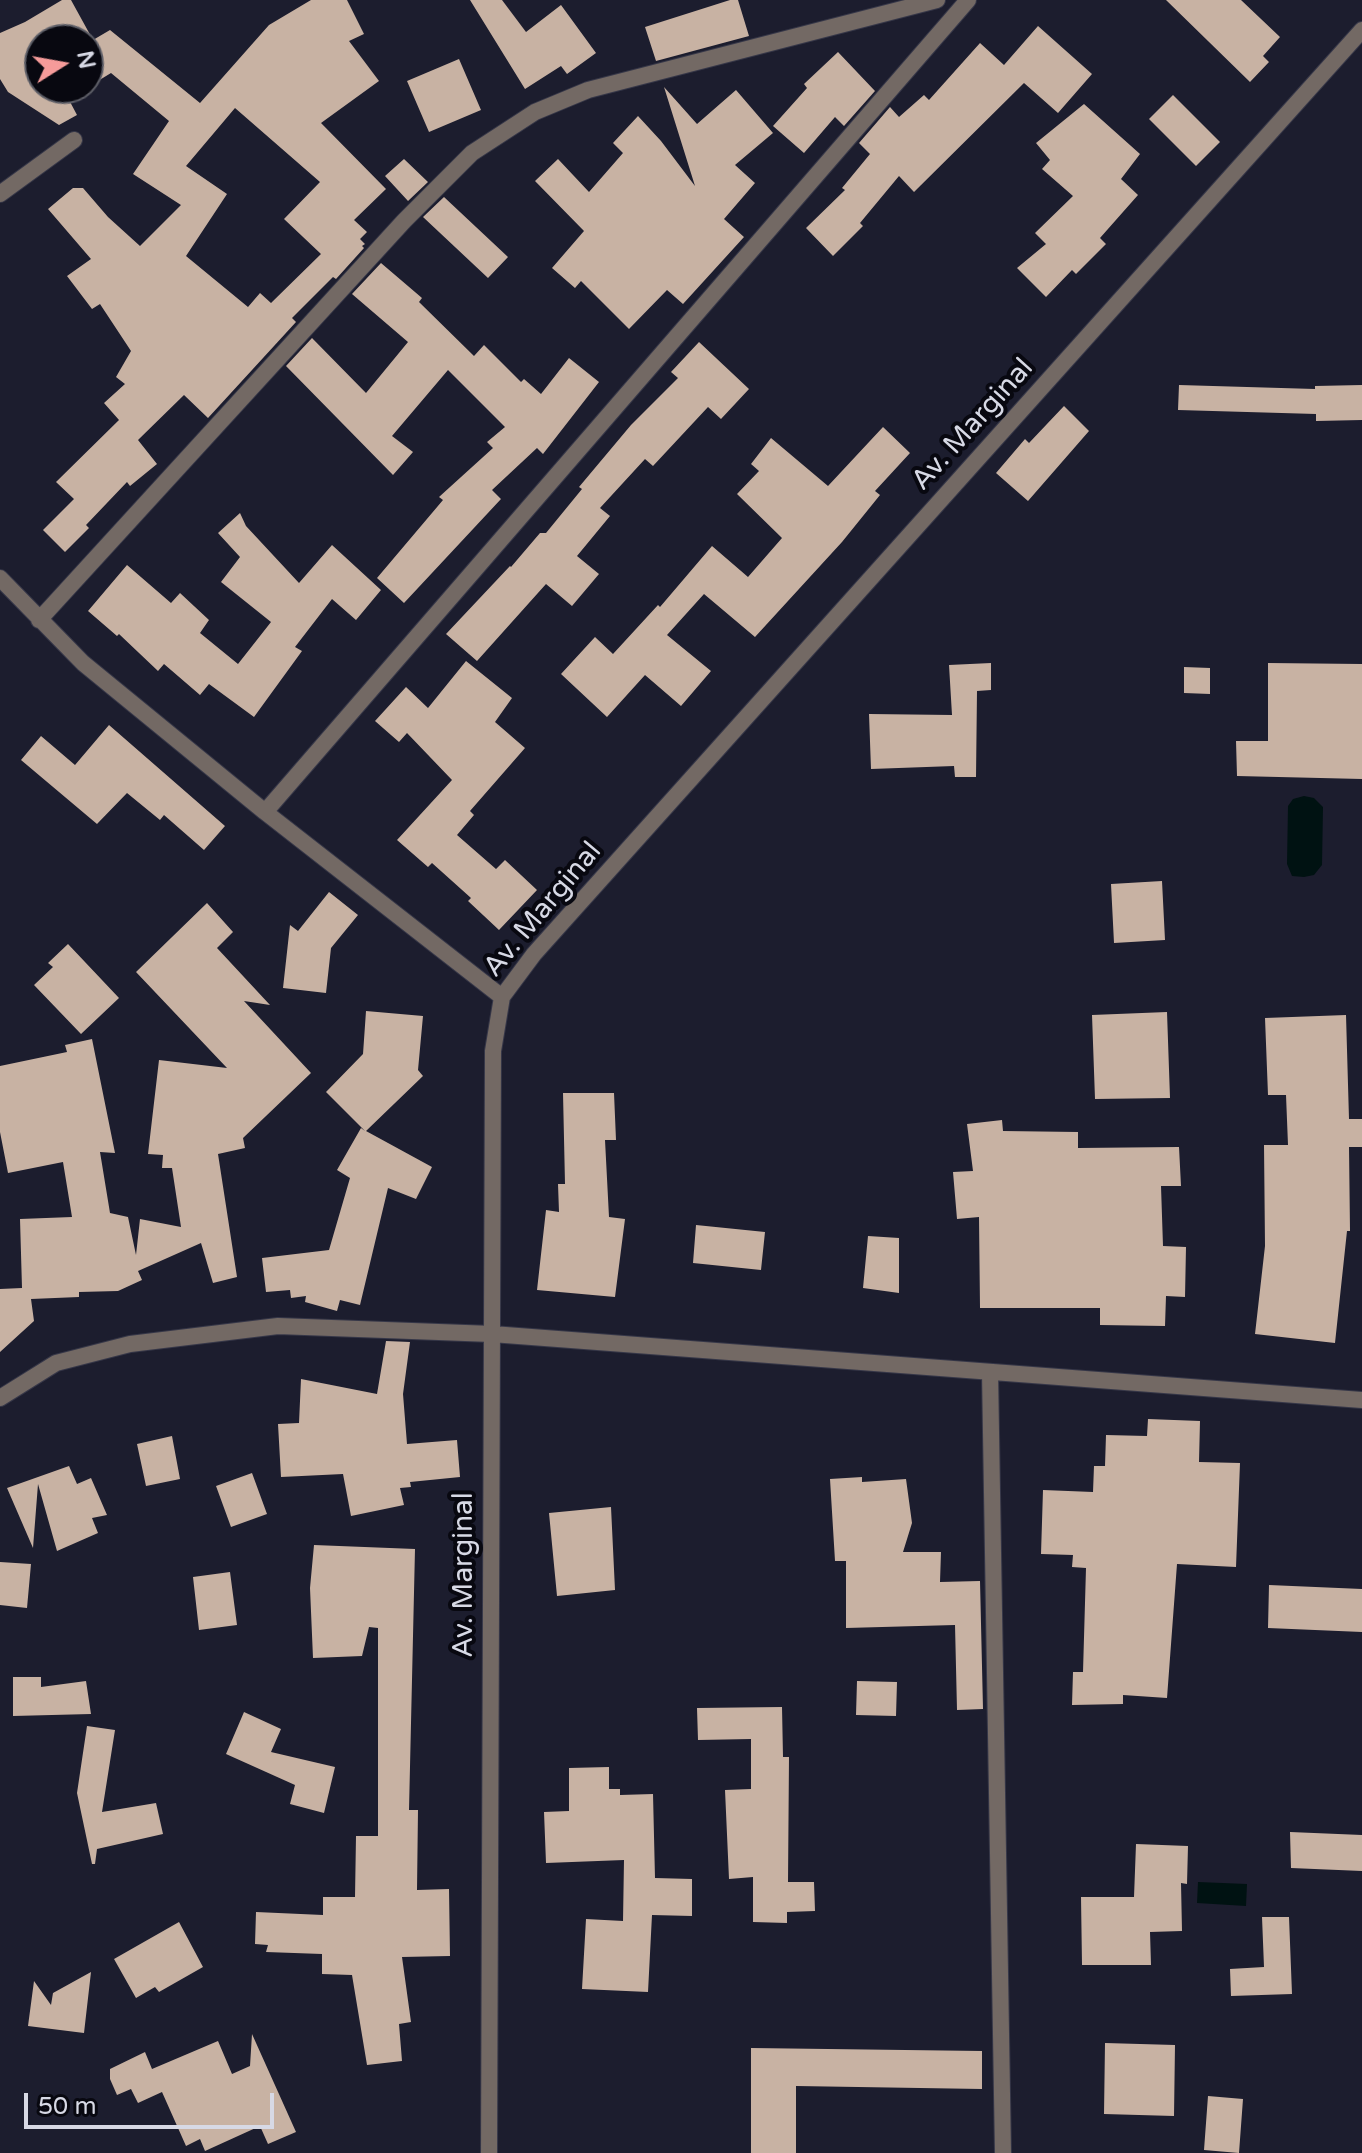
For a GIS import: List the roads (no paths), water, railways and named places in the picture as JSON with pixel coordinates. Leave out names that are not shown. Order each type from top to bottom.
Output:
[{"type":"street","points":[[39,620],[404,221],[472,153],[535,112],[588,90],[937,0]]},
{"type":"street","points":[[265,812],[968,0]]},
{"type":"street","name":"Av. Marginal","points":[[489,2153],[493,1051],[502,997],[534,954],[1362,30]]},
{"type":"street","points":[[0,194],[74,140]]},
{"type":"street","points":[[1,581],[83,663],[265,812],[502,997]]},
{"type":"street","points":[[0,1398],[56,1363],[130,1344],[278,1326],[492,1334],[1362,1400]]},
{"type":"street","points":[[990,1372],[1003,2153]]}]
